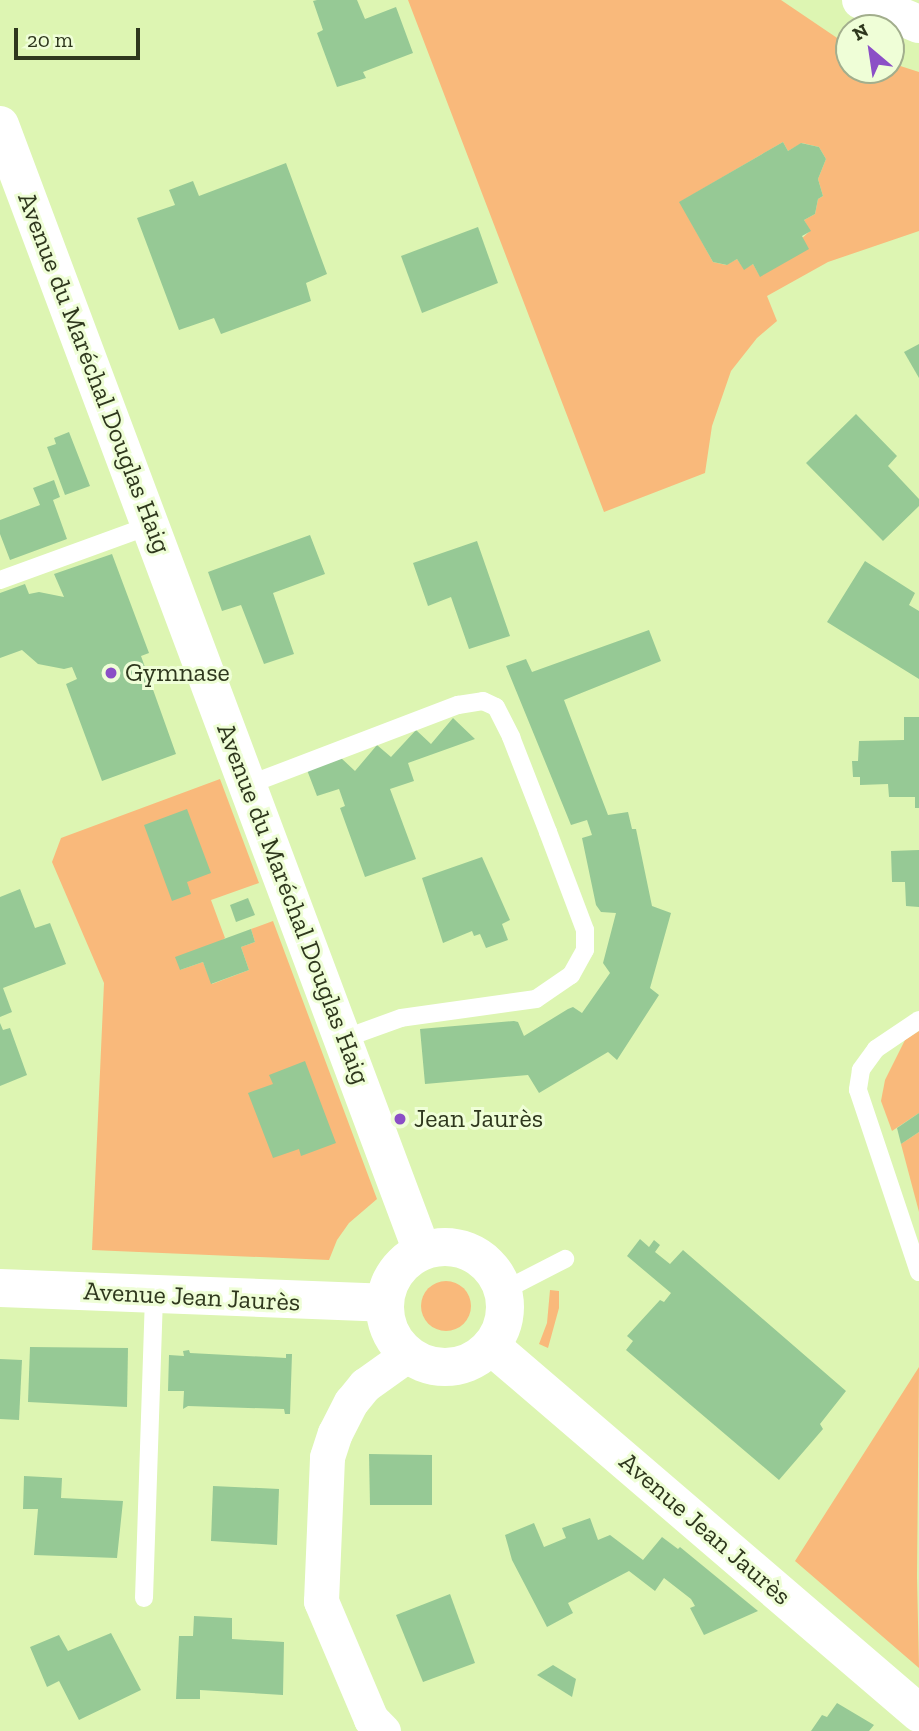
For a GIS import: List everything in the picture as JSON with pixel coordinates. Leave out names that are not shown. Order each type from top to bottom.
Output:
[{"type":"street","points":[[861,0],[919,24]]},
{"type":"street","name":"Avenue du Maréchal Douglas Haig","points":[[0,125],[422,1251]]},
{"type":"street","points":[[442,1247],[462,1249],[480,1258],[494,1272],[503,1290],[505,1310],[501,1329],[491,1346],[466,1364],[435,1367],[407,1355],[390,1332],[384,1303],[396,1272],[407,1259],[422,1251],[442,1247]]},
{"type":"street","name":"Avenue Jean Jaurès","points":[[0,1288],[384,1303]]},
{"type":"street","name":"Avenue Jean Jaurès","points":[[491,1346],[919,1713]]},
{"type":"street","points":[[383,1731],[371,1719],[321,1601],[327,1457],[335,1433],[351,1402],[365,1385],[407,1355]]},
{"type":"lane","points":[[0,580],[151,525]]},
{"type":"lane","points":[[248,785],[458,705],[482,701],[496,707],[512,737],[585,930],[584,950],[571,975],[536,999],[401,1018],[343,1039]]},
{"type":"lane","points":[[919,1020],[876,1049],[860,1070],[858,1090],[919,1272]]},
{"type":"lane","points":[[503,1290],[565,1259]]},
{"type":"lane","points":[[144,1598],[154,1296]]},
{"type":"shaded area","points":[[408,0],[781,0],[835,37],[835,84],[905,84],[905,68],[919,72],[919,231],[828,262],[767,296],[777,321],[757,338],[731,371],[712,426],[705,473],[604,512]],"holes":[[[783,142],[788,151],[802,143],[819,147],[826,159],[818,179],[823,196],[818,199],[815,214],[804,220],[810,231],[760,276],[753,264],[744,269],[737,259],[726,265],[713,262],[680,202]]]},
{"type":"shaded area","points":[[220,779],[259,883],[211,900],[225,938],[180,970],[203,962],[212,984],[249,970],[241,947],[255,942],[251,929],[273,921],[377,1199],[349,1223],[337,1240],[329,1260],[92,1250],[104,983],[52,862],[61,838]]},
{"type":"shaded area","points":[[919,1031],[919,1113],[892,1131],[881,1101],[885,1080],[905,1040]]},
{"type":"shaded area","points":[[919,1132],[919,1212],[901,1144]]},
{"type":"shaded area","points":[[446,1281],[464,1288],[471,1306],[464,1324],[446,1331],[428,1324],[421,1306],[428,1288]]},
{"type":"shaded area","points":[[550,1290],[559,1291],[559,1308],[548,1348],[539,1344],[547,1323]]},
{"type":"shaded area","points":[[919,1367],[917,1577],[919,1668],[795,1561]]},
{"type":"building","points":[[357,0],[365,19],[396,7],[413,53],[363,72],[366,78],[337,87],[317,33],[323,30],[313,1]]},
{"type":"building","points":[[783,142],[788,151],[801,143],[819,147],[826,159],[818,179],[823,196],[818,199],[815,214],[804,220],[811,231],[802,236],[809,249],[760,277],[753,264],[744,270],[737,259],[727,265],[713,262],[679,202]]},
{"type":"building","points":[[286,163],[327,274],[306,283],[311,301],[221,334],[214,318],[179,330],[137,218],[175,205],[169,190],[193,181],[199,196]]},
{"type":"building","points":[[478,227],[498,283],[422,313],[401,256]]},
{"type":"building","points":[[919,344],[919,378],[904,352]]},
{"type":"building","points":[[856,414],[897,456],[888,466],[919,499],[919,506],[883,541],[806,463]]},
{"type":"building","points":[[69,432],[90,486],[65,495],[47,447],[56,444],[54,438]]},
{"type":"building","points":[[54,480],[60,497],[53,500],[67,539],[10,560],[0,534],[0,520],[40,505],[33,488]]},
{"type":"building","points":[[310,535],[325,574],[273,593],[294,654],[264,664],[241,605],[222,611],[208,572]]},
{"type":"building","points":[[477,541],[510,636],[469,649],[451,597],[428,606],[413,563]]},
{"type":"building","name":"Gymnase","points":[[112,554],[149,653],[141,656],[176,754],[102,781],[66,684],[77,679],[72,667],[64,669],[38,664],[22,650],[0,658],[0,593],[25,584],[29,594],[39,592],[64,597],[54,574]]},
{"type":"building","points":[[865,561],[915,593],[909,605],[919,611],[919,679],[827,622]]},
{"type":"building","points":[[649,630],[661,661],[564,700],[608,815],[628,812],[632,829],[636,829],[652,906],[671,913],[650,988],[659,995],[617,1060],[608,1052],[539,1093],[528,1075],[425,1084],[420,1029],[514,1021],[518,1022],[524,1036],[573,1007],[582,1013],[610,973],[603,963],[616,913],[601,912],[596,905],[582,838],[592,835],[587,820],[571,825],[506,666],[526,659],[532,672]]},
{"type":"building","points":[[904,717],[919,717],[919,808],[915,808],[915,797],[889,797],[888,784],[860,785],[860,777],[853,777],[852,761],[858,761],[859,741],[904,740]]},
{"type":"building","points":[[453,718],[475,739],[408,763],[414,781],[390,789],[416,859],[365,877],[340,808],[345,806],[339,789],[317,796],[307,770],[340,757],[355,771],[377,745],[391,757],[416,730],[431,744]]},
{"type":"building","points":[[187,809],[211,873],[187,882],[191,894],[172,901],[144,825]]},
{"type":"building","points":[[919,850],[919,907],[906,906],[905,882],[892,882],[891,851]]},
{"type":"building","points":[[482,857],[510,920],[502,924],[508,940],[486,948],[480,934],[474,936],[472,931],[443,943],[422,878]]},
{"type":"building","points":[[20,889],[35,928],[50,923],[66,964],[3,988],[12,1012],[0,1017],[0,897]]},
{"type":"building","points":[[248,898],[255,915],[236,922],[230,905]]},
{"type":"building","points":[[251,929],[255,942],[241,947],[249,970],[211,984],[203,962],[180,970],[175,957]]},
{"type":"building","points":[[0,1023],[3,1030],[10,1028],[27,1075],[0,1086]]},
{"type":"building","points":[[305,1061],[336,1143],[301,1156],[299,1149],[273,1158],[248,1093],[273,1084],[269,1075]]},
{"type":"building","points":[[919,1113],[919,1132],[901,1144],[897,1128]]},
{"type":"building","points":[[640,1239],[649,1247],[654,1240],[660,1245],[655,1252],[670,1264],[683,1250],[846,1391],[820,1424],[823,1429],[779,1480],[626,1350],[633,1341],[627,1336],[660,1300],[664,1302],[671,1293],[627,1256]]},
{"type":"building","points":[[30,1347],[128,1348],[127,1407],[28,1402]]},
{"type":"building","points":[[189,1350],[190,1353],[286,1358],[286,1354],[292,1354],[290,1414],[285,1414],[284,1409],[188,1406],[183,1409],[184,1391],[168,1391],[169,1355],[184,1356],[183,1351]]},
{"type":"building","points":[[0,1359],[22,1360],[19,1420],[0,1419]]},
{"type":"building","points":[[369,1454],[432,1455],[432,1505],[370,1505]]},
{"type":"building","points":[[24,1476],[62,1478],[61,1498],[123,1501],[117,1558],[34,1555],[38,1509],[23,1509]]},
{"type":"building","points":[[213,1486],[279,1489],[277,1545],[211,1541]]},
{"type":"building","points":[[590,1518],[598,1540],[610,1535],[643,1560],[662,1537],[678,1549],[680,1547],[758,1611],[704,1635],[690,1608],[695,1606],[691,1599],[664,1578],[655,1591],[629,1571],[568,1603],[573,1613],[547,1627],[512,1560],[505,1535],[534,1523],[544,1547],[566,1538],[562,1528]]},
{"type":"building","points":[[450,1594],[475,1663],[423,1682],[396,1615]]},
{"type":"building","points":[[194,1616],[232,1618],[232,1639],[284,1642],[283,1695],[200,1690],[200,1699],[176,1699],[179,1636],[193,1636]]},
{"type":"building","points":[[111,1633],[141,1690],[79,1720],[59,1681],[47,1687],[30,1647],[59,1635],[68,1651]]},
{"type":"building","points":[[553,1665],[576,1679],[572,1697],[537,1675]]},
{"type":"building","points":[[837,1703],[874,1725],[869,1731],[811,1731],[822,1715],[827,1717]]},
{"type":"place","name":"Gymnase","points":[[111,673]]},
{"type":"place","name":"Jean Jaurès","points":[[400,1119]]}]
